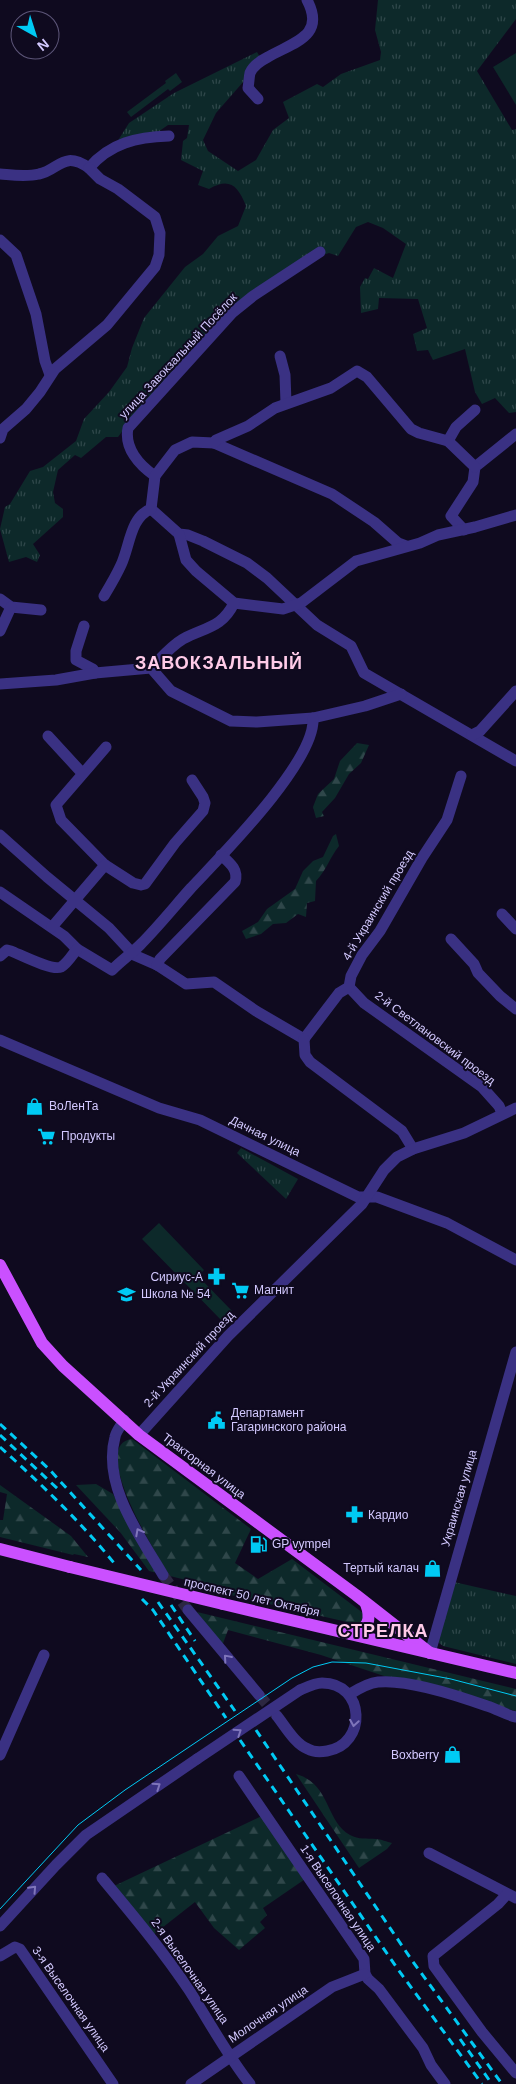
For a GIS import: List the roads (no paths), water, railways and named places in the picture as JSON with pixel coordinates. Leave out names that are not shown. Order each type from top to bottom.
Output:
[{"type":"main road","name":"Тракторная улица","points":[[0,1265],[42,1343],[51,1355],[140,1435],[430,1653]]},
{"type":"main road","name":"проспект 50 лет Октября","points":[[0,1549],[516,1673]]},
{"type":"main road","points":[[351,1634],[361,1631],[366,1626],[370,1614],[366,1604]]},
{"type":"street","points":[[258,99],[248,88],[251,71],[261,61],[310,33],[314,21],[312,10],[307,0]]},
{"type":"street","points":[[88,168],[102,153],[124,143],[145,136],[169,136]]},
{"type":"street","points":[[0,174],[23,176],[42,174],[59,162],[66,160],[82,163],[100,179],[118,189],[154,217],[160,233],[159,255],[155,267],[107,325],[50,375],[40,392],[26,409],[3,429],[0,438]]},
{"type":"street","points":[[0,240],[16,255],[36,314],[45,361],[50,375]]},
{"type":"street","name":"улица Завокзальный Посёлок","points":[[155,476],[148,472],[129,448],[126,438],[128,428],[232,313],[253,296],[320,252]]},
{"type":"street","points":[[280,356],[285,375],[286,403]]},
{"type":"street","points":[[214,443],[216,440],[248,426],[275,408],[332,388],[357,371],[367,376],[411,429],[419,434],[448,441],[474,467]]},
{"type":"street","points":[[448,441],[456,426],[475,410]]},
{"type":"street","points":[[464,530],[451,516],[473,482],[474,467],[516,434]]},
{"type":"street","points":[[151,509],[155,476],[175,450],[192,442],[214,443],[332,494],[374,522],[398,543],[406,546]]},
{"type":"street","points":[[151,509],[179,534],[186,560],[196,571],[234,602],[283,609],[295,606],[356,561],[420,543],[446,533],[464,530],[516,515]]},
{"type":"street","points":[[104,596],[121,565],[136,522],[142,512],[151,509]]},
{"type":"street","points":[[179,534],[202,540],[247,563],[267,578],[317,625],[351,646],[364,673],[516,761]]},
{"type":"street","points":[[0,599],[10,607],[41,610]]},
{"type":"street","points":[[0,684],[56,680],[95,673],[151,668],[172,647],[185,638],[204,631],[221,620],[234,602]]},
{"type":"street","points":[[0,631],[10,607]]},
{"type":"street","points":[[84,626],[76,651],[76,660],[93,669],[95,673]]},
{"type":"street","points":[[151,668],[171,691],[231,721],[257,722],[313,718],[365,706],[401,694]]},
{"type":"street","points":[[472,735],[480,731],[516,691]]},
{"type":"street","points":[[0,892],[64,936],[78,949],[112,970],[130,952],[138,947],[264,809],[290,773],[314,726],[313,718]]},
{"type":"street","points":[[48,736],[82,773]]},
{"type":"street","points":[[106,747],[56,805],[62,820],[105,865],[133,883],[145,884],[203,811],[205,803],[203,797],[192,780]]},
{"type":"street","name":"4-й Украинский проезд","points":[[304,1039],[339,993],[349,987],[351,976],[362,955],[380,931],[422,858],[447,820],[461,776]]},
{"type":"street","points":[[0,836],[109,928],[130,952],[156,965],[186,984],[214,982],[304,1039],[305,1055],[310,1062],[402,1131],[413,1149]]},
{"type":"street","points":[[156,965],[235,882],[237,875],[235,869],[221,855]]},
{"type":"street","points":[[52,928],[105,865]]},
{"type":"street","points":[[502,914],[516,929]]},
{"type":"street","points":[[452,939],[474,964],[478,973],[500,996],[516,1009]]},
{"type":"street","points":[[0,956],[7,950],[51,967],[59,968],[78,949]]},
{"type":"street","name":"2-й Светлановский проезд","points":[[349,987],[372,1008],[482,1087],[499,1106],[502,1113]]},
{"type":"street","name":"Дачная улица","points":[[0,1040],[159,1108],[200,1120],[358,1197],[377,1197],[447,1223],[516,1260]]},
{"type":"street","name":"2-й Украинский проезд","points":[[140,1435],[228,1336],[366,1198],[384,1170],[397,1158],[413,1149],[464,1133],[502,1113],[516,1108]]},
{"type":"street","name":"Украинская улица","points":[[430,1653],[516,1352]]},
{"type":"street","points":[[124,1420],[115,1436],[112,1455],[116,1486],[128,1512],[163,1575]]},
{"type":"street","points":[[188,1610],[221,1652],[259,1695]]},
{"type":"street","points":[[0,1755],[44,1655]]},
{"type":"street","points":[[350,1694],[362,1686],[377,1682],[394,1682],[419,1686],[488,1706],[516,1717]]},
{"type":"street","points":[[0,1926],[86,1835],[300,1690],[321,1683],[334,1685],[350,1694],[356,1717],[352,1734],[346,1742],[330,1751],[308,1750],[296,1740],[277,1716]]},
{"type":"street","name":"1-я Выселочная улица","points":[[239,1776],[364,1959],[365,1974],[379,1988],[423,2048],[431,2066],[444,2084]]},
{"type":"street","points":[[429,1853],[511,1896]]},
{"type":"street","name":"2-я Выселочная улица","points":[[102,1878],[137,1919],[188,1988],[230,2056],[250,2084]]},
{"type":"street","points":[[511,1896],[432,1956],[434,1966],[482,2032],[516,2073]]},
{"type":"street","name":"3-я Выселочная улица","points":[[0,1956],[15,1947],[20,1949],[113,2084]]},
{"type":"street","name":"Молочная улица","points":[[191,2084],[332,1987],[365,1974]]},
{"type":"tunnel","points":[[163,1575],[188,1610]]},
{"type":"tunnel","points":[[259,1695],[277,1716]]},
{"type":"tram line","points":[[0,1909],[78,1825],[125,1790],[292,1678],[313,1667],[332,1662],[366,1663],[451,1679],[516,1696]]},
{"type":"railway","points":[[0,1424],[49,1469],[141,1570]]},
{"type":"railway","points":[[0,1435],[60,1491]]},
{"type":"railway","points":[[0,1447],[59,1503],[114,1563]]},
{"type":"railway","points":[[142,1599],[153,1610],[226,1718]]},
{"type":"railway","points":[[158,1602],[235,1711]]},
{"type":"railway","points":[[171,1605],[195,1641]]},
{"type":"railway","points":[[256,1730],[411,1959],[502,2084]]},
{"type":"railway","points":[[240,1740],[397,1968],[482,2084]]},
{"type":"railway","points":[[460,2039],[492,2084]]},
{"type":"place","name":"ВоЛенТа","points":[[35,1106]]},
{"type":"place","name":"Продукты","points":[[47,1136]]},
{"type":"place","name":"Сириус-А","points":[[217,1277]]},
{"type":"place","name":"Магнит","points":[[240,1290]]},
{"type":"place","name":"Школа № 54","points":[[127,1294]]},
{"type":"place","name":"Департамент Гагаринского района","points":[[217,1420]]},
{"type":"place","name":"Кардио","points":[[354,1515]]},
{"type":"place","name":"GP vympel","points":[[258,1544]]},
{"type":"place","name":"Тертый калач","points":[[433,1568]]},
{"type":"place","name":"Boxberry","points":[[453,1755]]},
{"type":"district","name":"ЗАВОКЗАЛЬНЫЙ","points":[[219,663]]},
{"type":"district","name":"СТРЕЛКА","points":[[383,1631]]}]
